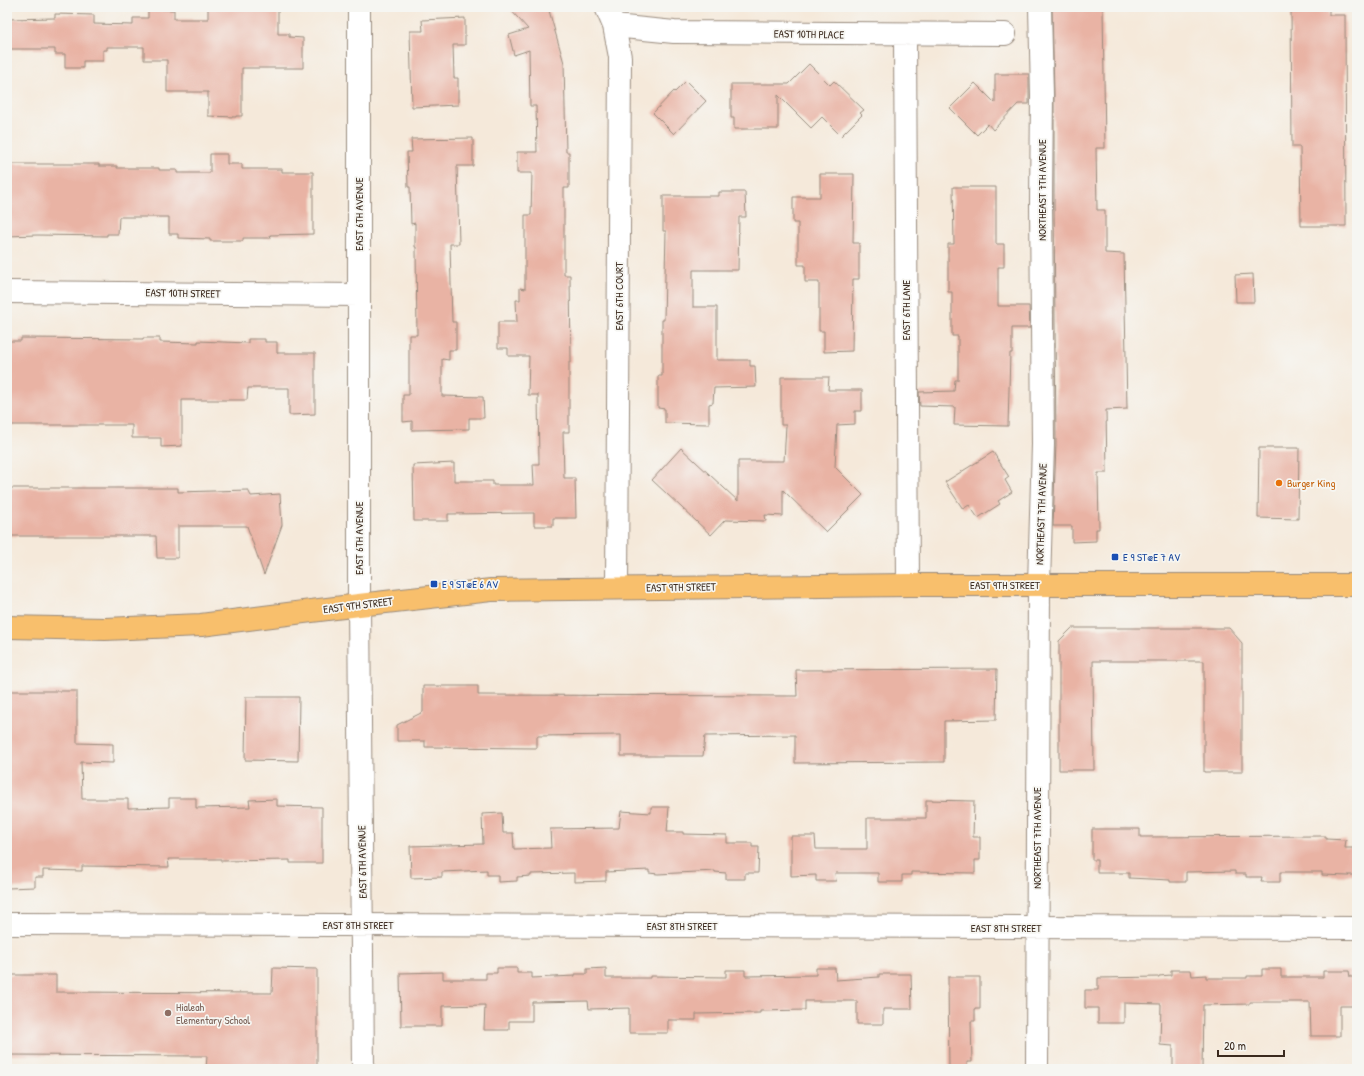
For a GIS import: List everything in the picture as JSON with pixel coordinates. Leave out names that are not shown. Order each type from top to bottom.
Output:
[{"type":"main road","name":"EAST 9TH STREET","points":[[7,627],[105,629],[201,625],[359,604],[491,590],[908,585],[1357,585]]},
{"type":"street","name":"EAST 6TH AVENUE","points":[[359,7],[359,604],[364,1069]]},
{"type":"street","name":"NORTHEAST 7TH AVENUE","points":[[1037,1069],[1036,928],[1038,585],[1043,444],[1041,202],[1042,94],[1040,7]]},
{"type":"street","name":"EAST 10TH PLACE","points":[[610,16],[674,32],[905,35],[1005,34]]},
{"type":"street","name":"EAST 6TH COURT","points":[[610,16],[620,57],[617,588]]},
{"type":"street","name":"EAST 6TH LANE","points":[[905,35],[908,585]]},
{"type":"street","name":"EAST 10TH STREET","points":[[7,292],[359,295]]},
{"type":"street","name":"EAST 8TH STREET","points":[[7,924],[1357,928]]},
{"type":"building","points":[[508,7],[548,7],[564,63],[566,152],[569,152],[569,188],[564,188],[564,275],[570,275],[571,362],[569,362],[569,432],[563,432],[564,478],[575,478],[576,518],[553,518],[553,526],[534,526],[534,513],[448,514],[448,521],[414,521],[413,465],[454,463],[454,481],[493,481],[493,485],[534,485],[533,464],[539,464],[538,395],[528,395],[529,356],[508,356],[508,348],[498,348],[498,322],[517,322],[516,300],[520,300],[520,288],[525,289],[525,215],[531,215],[532,173],[517,173],[517,152],[537,152],[536,106],[530,106],[529,50],[514,55],[509,35],[528,29]]},
{"type":"building","points":[[1052,7],[1103,7],[1105,148],[1096,148],[1097,210],[1105,210],[1105,253],[1124,254],[1127,409],[1106,410],[1107,473],[1098,473],[1099,529],[1096,529],[1096,541],[1072,542],[1072,526],[1053,526],[1056,444]]},
{"type":"building","points":[[1291,7],[1329,7],[1329,15],[1345,15],[1346,226],[1301,226],[1300,147],[1292,147]]},
{"type":"building","points":[[208,8],[278,8],[278,34],[289,34],[289,37],[303,38],[303,68],[242,68],[242,116],[208,116],[208,92],[167,92],[167,60],[144,60],[144,47],[107,47],[107,50],[103,50],[103,61],[83,61],[83,68],[65,68],[65,54],[55,54],[55,49],[7,49],[7,19],[55,18],[55,14],[94,15],[94,24],[133,25],[133,18],[148,18],[148,9],[174,10],[174,19],[208,19]]},
{"type":"building","points":[[465,18],[465,45],[453,45],[454,78],[458,78],[458,105],[412,107],[410,31],[423,31],[422,20]]},
{"type":"building","points":[[809,64],[830,85],[834,81],[864,110],[860,113],[862,115],[841,136],[822,117],[811,128],[778,95],[778,129],[734,129],[734,118],[731,118],[731,84],[789,84]]},
{"type":"building","points":[[995,74],[1029,74],[1029,104],[1018,104],[993,130],[988,124],[977,135],[950,108],[975,83],[995,103]]},
{"type":"building","points":[[686,81],[706,101],[674,134],[653,113]]},
{"type":"building","points":[[473,138],[473,166],[457,166],[459,244],[450,244],[452,322],[456,322],[456,350],[449,350],[449,360],[442,359],[442,396],[483,397],[484,418],[469,418],[469,429],[412,430],[412,421],[403,422],[403,395],[409,395],[409,335],[417,335],[415,223],[411,224],[407,152],[412,152],[411,139]]},
{"type":"building","points":[[210,154],[227,154],[227,164],[242,164],[242,169],[282,169],[282,172],[313,172],[313,234],[270,235],[271,238],[243,238],[243,241],[210,241],[210,239],[178,238],[178,234],[169,234],[169,217],[119,217],[118,234],[107,234],[107,236],[7,236],[7,164],[99,164],[99,166],[117,166],[117,168],[159,168],[159,170],[177,170],[177,173],[210,173]]},
{"type":"building","points":[[820,174],[854,174],[853,243],[859,243],[859,279],[853,279],[852,351],[824,352],[824,331],[819,331],[819,282],[805,282],[805,265],[798,265],[798,223],[793,223],[793,197],[820,197]]},
{"type":"building","points":[[953,187],[996,187],[996,244],[1004,244],[1004,267],[998,267],[998,306],[1029,306],[1030,328],[1012,328],[1008,426],[954,425],[955,407],[920,406],[919,392],[954,391],[955,380],[958,380],[958,336],[952,336],[952,292],[948,292],[948,244],[954,244]]},
{"type":"building","points":[[719,192],[745,192],[746,217],[739,217],[738,270],[693,270],[693,307],[717,307],[717,360],[750,360],[750,366],[755,366],[756,387],[714,388],[713,403],[709,404],[709,424],[665,423],[665,409],[658,408],[658,376],[662,376],[662,320],[664,320],[666,231],[663,231],[663,196],[719,196]]},
{"type":"building","points":[[1253,274],[1254,302],[1236,302],[1235,275]]},
{"type":"building","points":[[21,338],[160,338],[160,342],[198,343],[198,341],[248,343],[248,339],[265,339],[265,342],[277,342],[277,353],[315,353],[315,414],[289,415],[289,388],[248,388],[247,400],[182,400],[182,446],[161,447],[161,438],[132,438],[132,425],[7,425],[7,341],[21,341]]},
{"type":"building","points":[[781,377],[829,377],[828,390],[862,390],[862,411],[855,411],[855,424],[837,425],[835,467],[863,495],[826,532],[783,490],[783,516],[765,515],[766,521],[725,520],[711,535],[652,480],[681,448],[738,501],[738,461],[784,461],[786,425],[781,425]]},
{"type":"building","name":"Burger King","points":[[1259,448],[1299,448],[1298,519],[1258,518]]},
{"type":"building","points":[[993,452],[1009,477],[1005,480],[1012,492],[998,501],[1000,504],[978,518],[969,505],[963,509],[945,482]]},
{"type":"building","points":[[7,488],[178,488],[178,492],[248,490],[251,496],[280,494],[282,525],[264,575],[247,526],[178,526],[178,558],[157,558],[156,536],[7,536]]},
{"type":"building","points":[[1072,628],[1229,628],[1242,643],[1242,772],[1204,772],[1204,661],[1093,661],[1094,770],[1059,770],[1059,641]]},
{"type":"building","points":[[997,669],[996,720],[944,721],[944,762],[795,763],[795,735],[705,736],[703,756],[621,756],[621,735],[537,736],[537,748],[425,747],[425,741],[397,741],[397,725],[423,712],[423,686],[478,686],[478,695],[797,696],[796,670]]},
{"type":"building","points":[[7,691],[77,691],[77,743],[113,744],[113,763],[81,762],[82,799],[128,799],[128,808],[169,807],[169,798],[196,798],[196,808],[250,807],[249,800],[277,799],[277,806],[322,807],[322,863],[290,863],[290,860],[221,861],[221,859],[168,859],[169,867],[82,866],[82,871],[43,870],[43,877],[35,877],[35,887],[8,888]]},
{"type":"building","points":[[246,697],[299,697],[298,761],[245,760]]},
{"type":"building","points":[[926,800],[974,801],[973,837],[980,837],[980,860],[975,860],[975,873],[911,872],[911,875],[902,875],[902,882],[878,882],[878,873],[835,873],[836,881],[816,881],[816,875],[791,876],[791,836],[815,836],[816,849],[867,849],[867,818],[926,818]]},
{"type":"building","points":[[651,807],[669,807],[667,832],[727,835],[727,843],[752,843],[752,847],[759,847],[758,873],[745,873],[745,879],[726,879],[726,873],[715,871],[658,874],[649,873],[649,870],[606,872],[606,881],[574,882],[574,873],[531,874],[531,876],[517,877],[517,881],[498,882],[498,875],[487,875],[487,870],[442,872],[442,877],[411,878],[410,846],[483,844],[482,814],[502,813],[503,833],[513,833],[514,849],[551,848],[550,829],[619,828],[621,811],[651,813]]},
{"type":"building","points":[[1092,829],[1140,829],[1140,837],[1326,836],[1326,839],[1346,840],[1345,848],[1357,848],[1357,875],[1322,875],[1322,872],[1280,872],[1280,882],[1261,882],[1262,877],[1246,877],[1246,874],[1235,874],[1235,871],[1186,872],[1186,882],[1170,882],[1170,880],[1129,878],[1129,873],[1097,873],[1097,860],[1092,860]]},
{"type":"building","name":"Hialeah Elementary School","points":[[273,968],[317,969],[317,1069],[206,1069],[207,1056],[7,1055],[7,975],[56,975],[56,992],[272,993]]},
{"type":"building","points":[[497,968],[517,968],[517,973],[532,973],[532,978],[575,976],[575,974],[587,974],[587,969],[606,968],[606,978],[650,978],[650,976],[726,977],[726,970],[745,970],[745,976],[816,975],[816,968],[835,968],[836,980],[879,977],[879,974],[911,974],[912,1009],[883,1009],[883,1024],[857,1024],[857,1001],[805,1001],[805,1010],[760,1011],[760,1013],[696,1014],[696,1020],[668,1020],[668,1033],[629,1033],[629,1008],[589,1009],[588,1001],[532,1002],[532,1021],[509,1021],[509,1030],[484,1030],[485,1005],[442,1006],[442,1026],[401,1026],[400,973],[443,972],[443,979],[486,979],[486,973],[497,973]]},
{"type":"building","points":[[1262,969],[1281,969],[1281,977],[1323,977],[1323,971],[1349,971],[1350,977],[1357,977],[1357,1006],[1340,1006],[1340,1036],[1311,1036],[1310,1002],[1250,1002],[1250,1004],[1203,1005],[1202,1069],[1173,1069],[1173,1046],[1160,1045],[1161,1004],[1124,1003],[1124,1023],[1098,1023],[1098,1008],[1085,1008],[1085,990],[1098,990],[1098,978],[1159,977],[1171,975],[1171,970],[1191,970],[1192,976],[1206,975],[1206,978],[1247,978],[1247,976],[1262,976]]},
{"type":"building","points":[[948,977],[980,977],[980,1009],[975,1009],[975,1021],[971,1021],[972,1062],[967,1062],[967,1069],[949,1069]]},
{"type":"place","name":"Burger King","points":[[1279,483]]},
{"type":"place","name":"E 9 ST@E 7 AV","points":[[1115,557]]},
{"type":"place","name":"E 9 ST@E 6 AV","points":[[434,584]]},
{"type":"place","name":"Hialeah Elementary School","points":[[168,1013]]}]
